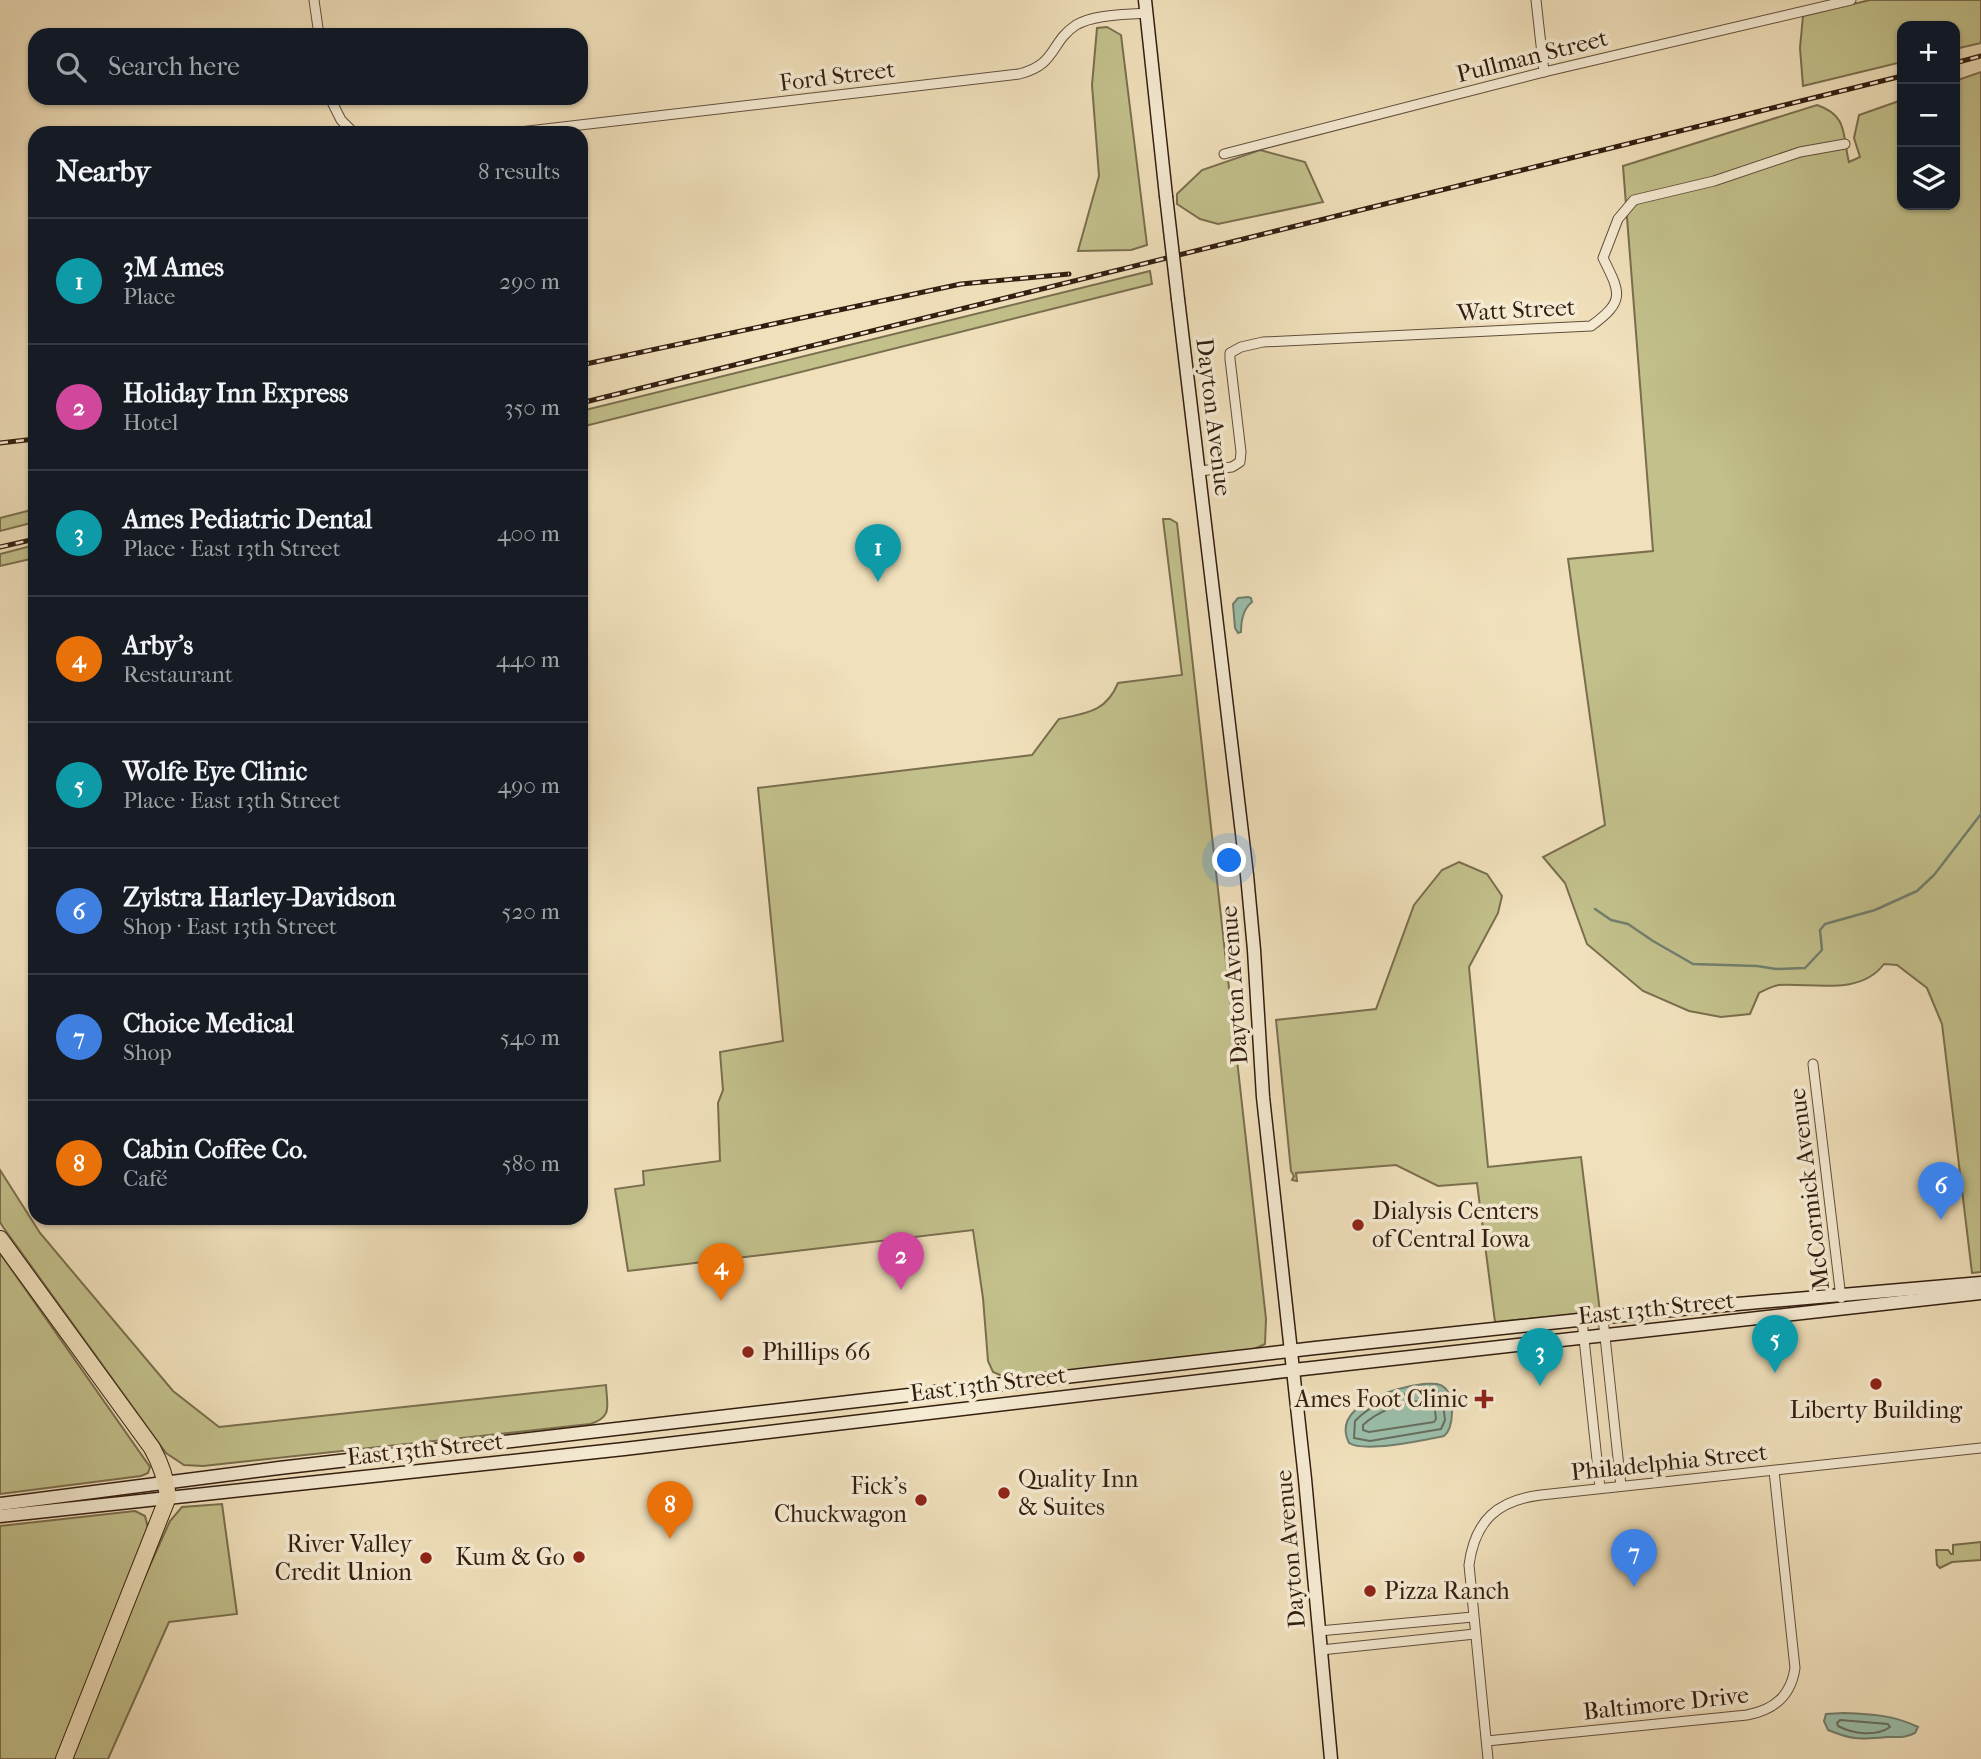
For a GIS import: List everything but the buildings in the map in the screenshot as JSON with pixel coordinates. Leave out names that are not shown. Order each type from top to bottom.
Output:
[{"type":"highway","points":[[0,1239],[152,1448],[162,1466],[167,1490],[64,1759]]},
{"type":"main road","name":"Dayton Avenue","points":[[1146,6],[1248,888],[1263,1097],[1294,1370],[1331,1759]]},
{"type":"main road","name":"East 13th Street","points":[[0,1516],[167,1490],[279,1468],[1292,1351],[1582,1320],[1981,1283]]},
{"type":"main road","name":"East 13th Street","points":[[0,1504],[167,1490],[286,1486],[1981,1293]]},
{"type":"street","points":[[314,0],[318,28]]},
{"type":"street","points":[[1536,0],[1544,72]]},
{"type":"street","name":"Pullman Street","points":[[1224,154],[1544,72],[1851,0]]},
{"type":"street","name":"Ford Street","points":[[571,126],[1019,74],[1041,66],[1069,31],[1086,20],[1146,6]]},
{"type":"street","points":[[334,105],[347,126]]},
{"type":"street","name":"Watt Street","points":[[1200,471],[1231,467],[1240,462],[1230,359],[1234,349],[1263,342],[1322,338],[1591,326],[1611,311],[1617,298],[1615,283],[1603,258],[1618,219],[1634,200],[1714,181],[1800,152],[1845,144]]},
{"type":"street","name":"McCormick Avenue","points":[[1814,1064],[1842,1309]]},
{"type":"street","points":[[1603,1318],[1621,1486]]},
{"type":"street","points":[[1582,1320],[1600,1488]]},
{"type":"street","name":"Philadelphia Street","points":[[1488,1759],[1469,1565],[1475,1537],[1487,1518],[1499,1508],[1514,1500],[1600,1488],[1981,1448]]},
{"type":"street","name":"Baltimore Drive","points":[[1487,1741],[1747,1715],[1764,1712],[1775,1705],[1793,1682],[1795,1668],[1774,1471]]},
{"type":"street","points":[[1319,1631],[1473,1617]]},
{"type":"street","points":[[1321,1650],[1475,1634]]},
{"type":"shaded area","points":[[1870,0],[1981,0],[1981,43],[1960,48],[1960,21],[1897,21],[1897,63],[1803,86],[1800,48],[1803,16]]},
{"type":"shaded area","points":[[1107,27],[1121,35],[1147,245],[1131,250],[1078,251],[1099,176],[1092,85],[1097,28]]},
{"type":"shaded area","points":[[1981,72],[1981,1272],[1972,1273],[1942,1024],[1927,988],[1897,965],[1884,964],[1862,981],[1849,984],[1771,987],[1759,993],[1750,1014],[1721,1017],[1689,1011],[1643,991],[1587,944],[1565,883],[1543,857],[1605,825],[1568,559],[1653,551],[1623,166],[1817,105],[1835,115],[1839,121],[1849,162],[1860,157],[1854,138],[1859,115],[1897,102],[1897,210],[1960,210],[1960,79]]},
{"type":"shaded area","points":[[1260,150],[1305,162],[1323,202],[1218,224],[1200,219],[1177,204],[1177,194],[1202,170]]},
{"type":"shaded area","points":[[1150,271],[1152,284],[588,425],[588,409]]},
{"type":"shaded area","points":[[28,511],[28,524],[0,531],[0,518]]},
{"type":"shaded area","points":[[1163,519],[1177,523],[1266,1319],[1265,1344],[1252,1350],[1007,1378],[993,1372],[988,1361],[983,1298],[973,1230],[628,1271],[615,1189],[644,1185],[643,1171],[720,1161],[718,1103],[723,1090],[720,1052],[783,1041],[758,788],[1032,755],[1059,719],[1087,713],[1101,706],[1118,683],[1182,675]]},
{"type":"shaded area","points":[[28,547],[28,560],[0,566],[0,554]]},
{"type":"shaded area","points":[[1459,862],[1487,874],[1502,896],[1498,913],[1469,967],[1488,1167],[1581,1157],[1600,1312],[1495,1322],[1477,1183],[1438,1186],[1396,1165],[1296,1173],[1297,1181],[1292,1180],[1294,1176],[1291,1171],[1276,1020],[1376,1009],[1414,905],[1442,870]]},
{"type":"shaded area","points":[[0,1170],[28,1214],[28,1225],[35,1225],[173,1391],[219,1427],[606,1385],[607,1410],[602,1418],[590,1424],[203,1466],[184,1465],[166,1453],[0,1222]]},
{"type":"shaded area","points":[[0,1253],[150,1467],[148,1473],[0,1494]]},
{"type":"shaded area","points":[[222,1504],[237,1614],[169,1622],[108,1759],[70,1759],[124,1623],[170,1521],[182,1507]]},
{"type":"shaded area","points":[[135,1511],[145,1516],[148,1528],[56,1759],[0,1759],[0,1526]]},
{"type":"shaded area","points":[[1981,1542],[1981,1560],[1952,1562],[1940,1568],[1937,1565],[1936,1550],[1948,1550],[1953,1554],[1953,1545]]},
{"type":"water","points":[[1248,597],[1252,602],[1242,620],[1241,632],[1238,633],[1235,628],[1233,604],[1238,598]]},
{"type":"water","points":[[1423,1384],[1440,1385],[1448,1392],[1452,1405],[1451,1420],[1444,1436],[1368,1447],[1349,1443],[1346,1430],[1349,1418],[1357,1408],[1383,1394]]},
{"type":"water","points":[[1844,1713],[1891,1718],[1918,1727],[1915,1733],[1905,1736],[1864,1739],[1851,1738],[1828,1730],[1824,1721],[1826,1714]]},
{"type":"waterway","points":[[1595,909],[1611,920],[1628,924],[1693,964],[1805,968],[1822,950],[1820,930],[1825,924],[1875,910],[1917,891],[1934,875],[1981,814]]},
{"type":"railway","points":[[1960,62],[1981,56]]},
{"type":"railway","points":[[588,401],[1897,77]]},
{"type":"railway","points":[[588,364],[961,284],[1069,274]]},
{"type":"railway","points":[[0,443],[28,440]]},
{"type":"railway","points":[[0,547],[28,541]]},
{"type":"place","name":"3M Ames","points":[[878,582]]},
{"type":"place","name":"Zylstra Harley-Davidson","points":[[1941,1220]]},
{"type":"place","name":"Dialysis Centers of Central Iowa","points":[[1358,1225]]},
{"type":"place","name":"Holiday Inn Express","points":[[901,1290]]},
{"type":"place","name":"Arby's","points":[[721,1301]]},
{"type":"place","name":"Phillips 66","points":[[748,1352]]},
{"type":"place","name":"Wolfe Eye Clinic","points":[[1775,1373]]},
{"type":"place","name":"Liberty Building","points":[[1876,1384]]},
{"type":"place","name":"Ames Pediatric Dental","points":[[1540,1386]]},
{"type":"place","name":"Ames Foot Clinic","points":[[1484,1399]]},
{"type":"place","name":"Quality Inn & Suites","points":[[1004,1493]]},
{"type":"place","name":"Fick's Chuckwagon","points":[[921,1500]]},
{"type":"place","name":"Cabin Coffee Co.","points":[[670,1539]]},
{"type":"place","name":"Kum & Go","points":[[579,1557]]},
{"type":"place","name":"River Valley Credit Union","points":[[426,1558]]},
{"type":"place","name":"Choice Medical","points":[[1634,1587]]},
{"type":"place","name":"Pizza Ranch","points":[[1370,1591]]}]
